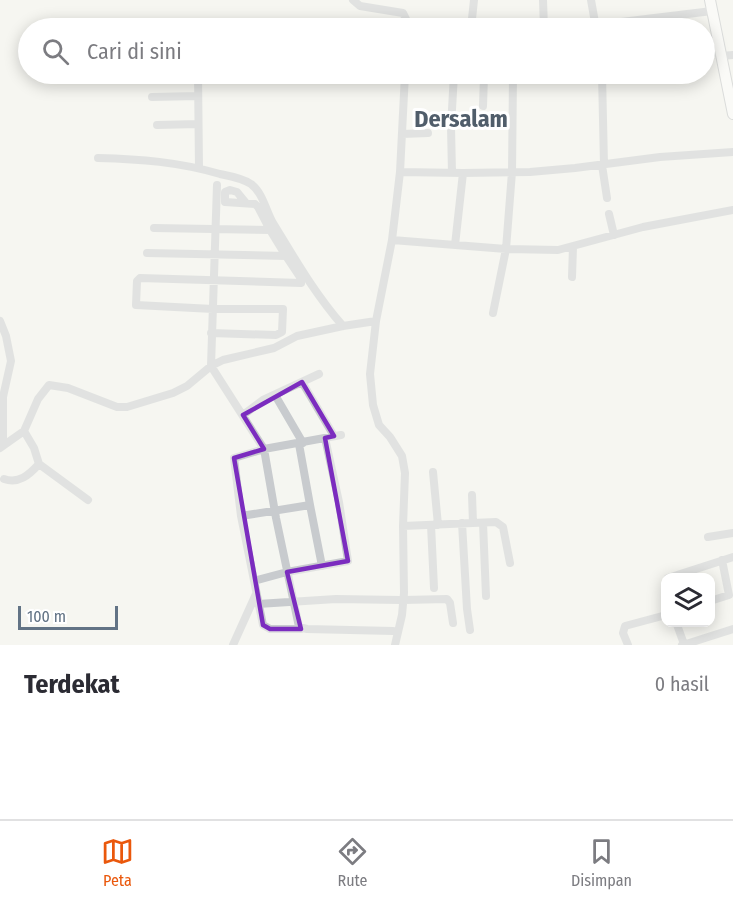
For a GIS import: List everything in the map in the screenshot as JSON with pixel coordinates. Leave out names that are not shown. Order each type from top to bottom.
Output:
[{"type":"main road","points":[[715,25],[733,114]]},
{"type":"street","points":[[353,0],[360,6],[403,13],[406,18]]},
{"type":"street","points":[[472,18],[474,0]]},
{"type":"street","points":[[543,0],[544,18]]},
{"type":"street","points":[[591,0],[594,18]]},
{"type":"street","points":[[642,18],[711,5]]},
{"type":"street","points":[[715,54],[733,55]]},
{"type":"street","points":[[198,84],[199,168]]},
{"type":"street","points":[[395,645],[402,600],[405,473],[402,456],[379,425],[373,405],[370,374],[376,321],[392,240],[400,172],[404,84]]},
{"type":"street","points":[[452,173],[451,127],[458,84]]},
{"type":"street","points":[[483,106],[484,84]]},
{"type":"street","points":[[493,313],[506,249],[516,84]]},
{"type":"street","points":[[602,84],[603,165],[607,198]]},
{"type":"street","points":[[152,97],[198,96]]},
{"type":"street","points":[[157,125],[198,124]]},
{"type":"street","points":[[402,134],[428,133]]},
{"type":"street","points":[[400,172],[512,172],[733,152]]},
{"type":"street","points":[[98,158],[150,159],[199,168],[251,184],[259,194],[270,218],[306,278],[343,326]]},
{"type":"street","points":[[455,245],[463,173]]},
{"type":"street","points":[[217,185],[211,366],[264,449],[286,572],[299,627],[302,629]]},
{"type":"street","points":[[211,333],[276,335],[282,332],[283,309],[213,309],[136,305],[137,281],[140,278],[301,283],[258,207],[255,204],[246,203]]},
{"type":"street","points":[[392,240],[506,249],[558,250],[691,216],[733,210]]},
{"type":"street","points":[[609,214],[614,235]]},
{"type":"street","points":[[154,228],[270,230]]},
{"type":"street","points":[[572,277],[573,247]]},
{"type":"street","points":[[147,253],[286,256]]},
{"type":"street","points":[[0,321],[12,361],[3,397],[1,446]]},
{"type":"street","points":[[1,446],[24,431],[38,399],[49,385],[68,388],[117,407],[127,407],[173,393],[187,386],[211,366],[223,360],[274,348],[297,336],[376,321]]},
{"type":"street","points":[[243,415],[275,394],[320,374]]},
{"type":"street","points":[[254,581],[286,572],[348,561],[339,502],[333,436],[302,382]]},
{"type":"street","points":[[275,394],[301,443],[322,566]]},
{"type":"street","points":[[24,431],[34,448],[39,464],[88,500]]},
{"type":"street","points":[[333,436],[264,449],[234,458],[241,516],[263,625],[270,629],[393,631]]},
{"type":"street","points":[[4,479],[19,480],[39,464]]},
{"type":"street","points":[[433,472],[434,588]]},
{"type":"street","points":[[472,495],[473,523]]},
{"type":"street","points":[[241,516],[310,505]]},
{"type":"street","points":[[403,526],[496,522],[503,527],[510,563]]},
{"type":"street","points":[[462,523],[466,609],[470,630]]},
{"type":"street","points":[[483,523],[486,596]]},
{"type":"street","points":[[708,537],[733,532]]},
{"type":"street","points":[[683,573],[733,557]]},
{"type":"street","points":[[715,599],[731,594],[722,560]]},
{"type":"street","points":[[233,645],[256,594]]},
{"type":"street","points":[[258,604],[336,599],[447,599],[450,603],[453,623]]},
{"type":"street","points":[[628,645],[623,633],[625,626],[661,616]]},
{"type":"street","points":[[677,627],[682,645],[733,629]]},
{"type":"highlighted area","points":[[302,382],[334,436],[325,438],[348,561],[287,572],[301,629],[270,629],[263,625],[234,458],[264,449],[243,415]]},
{"type":"district","name":"Dersalam","points":[[461,119]]}]
